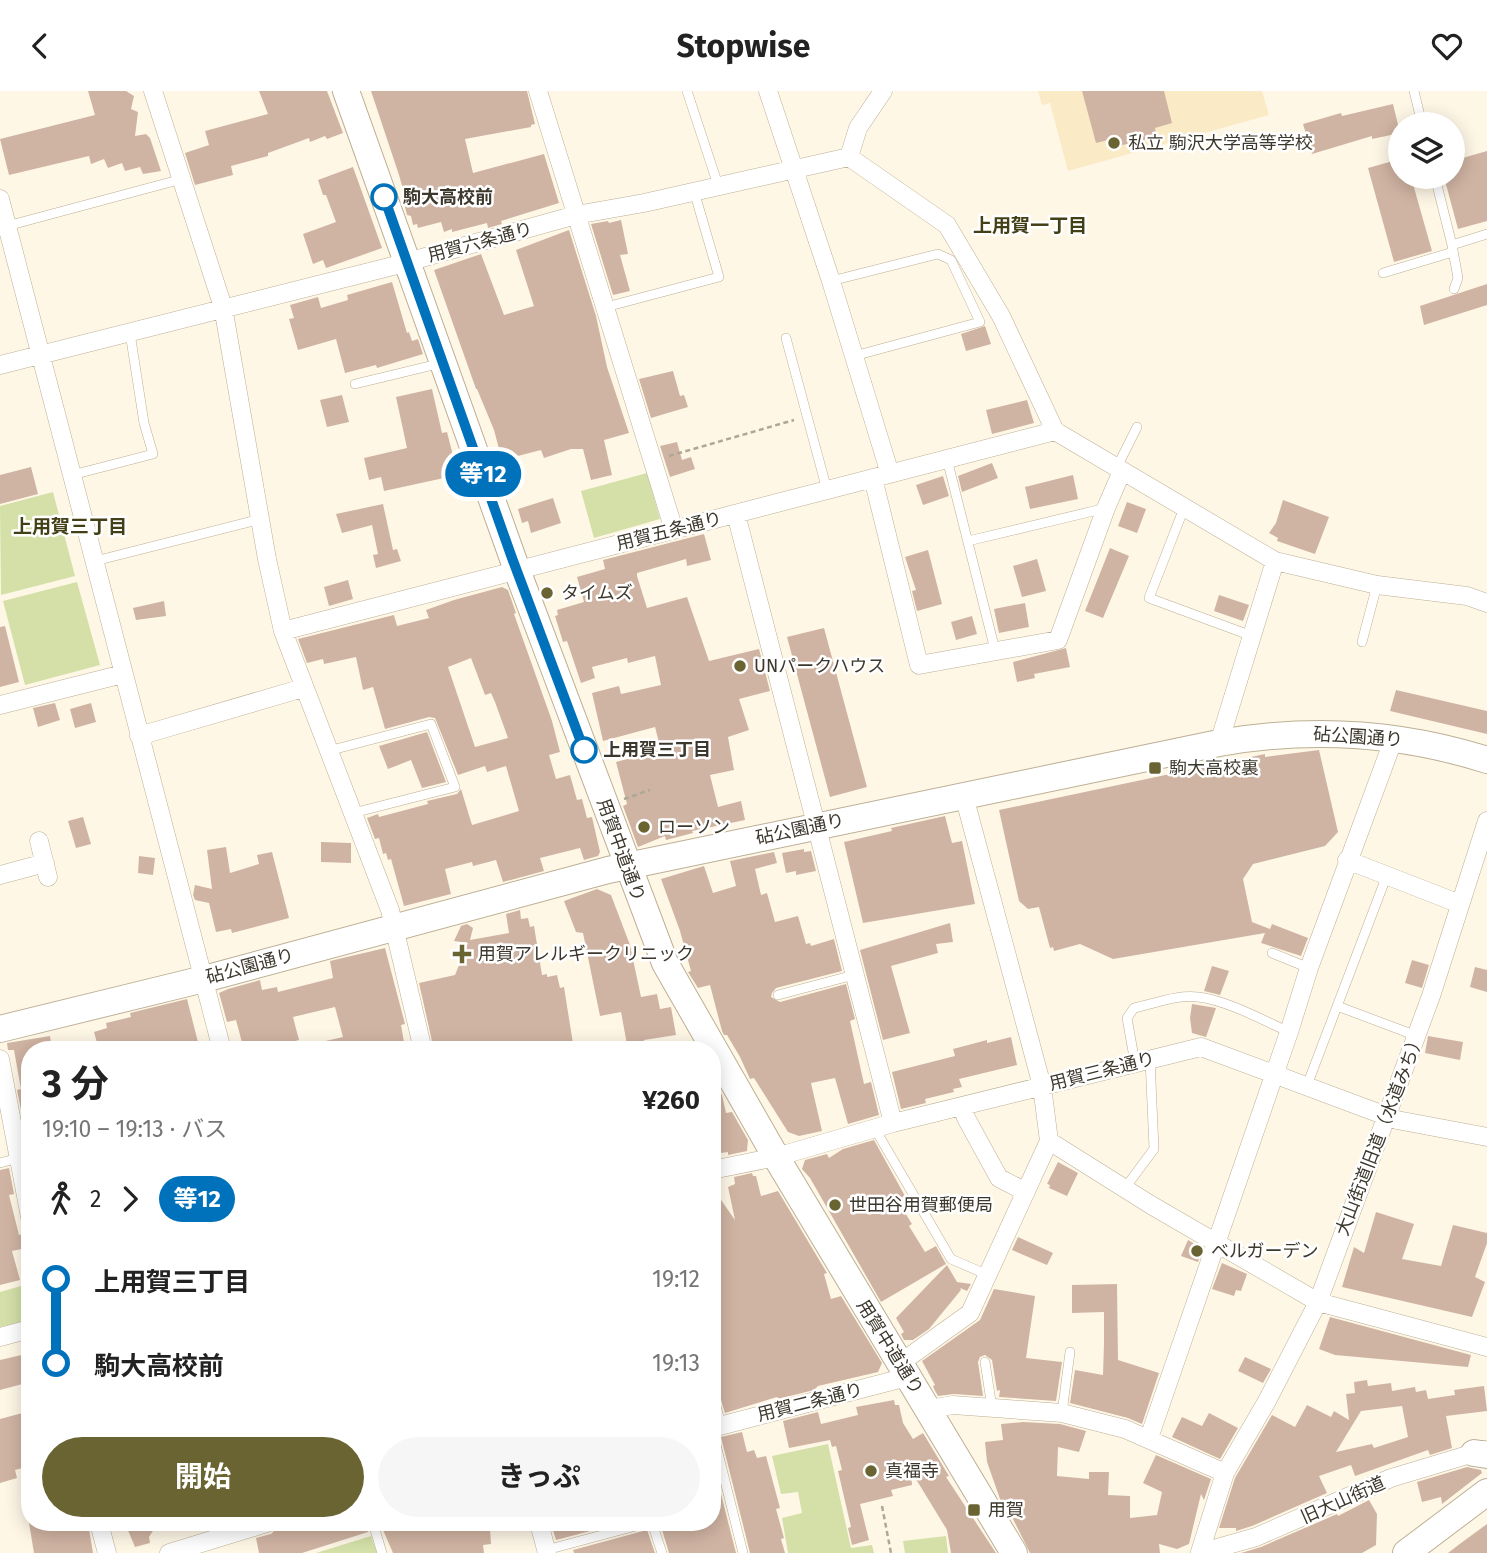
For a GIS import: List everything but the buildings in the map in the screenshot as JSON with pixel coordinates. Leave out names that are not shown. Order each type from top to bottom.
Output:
[{"type":"street","points":[[153,91],[223,307],[267,559],[284,631],[303,688],[394,926],[421,1041]]},
{"type":"street","name":"用賀中道通り","points":[[346,91],[517,570],[664,963],[709,1041]]},
{"type":"street","points":[[538,91],[674,530]]},
{"type":"street","points":[[768,91],[854,356],[919,665],[1058,639],[1120,469]]},
{"type":"street","points":[[884,91],[858,128],[849,157],[947,225],[1001,316],[1055,431],[1275,561],[1377,585],[1467,596],[1487,603]]},
{"type":"street","name":"用賀六条通り","points":[[0,365],[407,262],[576,215],[849,157]]},
{"type":"street","points":[[0,199],[220,1041]]},
{"type":"street","name":"用賀五条通り","points":[[284,631],[1055,431]]},
{"type":"street","points":[[736,514],[894,1123]]},
{"type":"street","points":[[1219,743],[1275,561]]},
{"type":"street","points":[[0,705],[123,674]]},
{"type":"street","points":[[139,736],[303,688]]},
{"type":"street","name":"砧公園通り","points":[[0,1029],[204,979],[394,926],[627,866],[1219,743],[1306,733],[1394,738],[1441,746],[1487,760]]},
{"type":"street","points":[[1149,1438],[1289,1032],[1308,968],[1394,738]]},
{"type":"street","points":[[903,1371],[970,1313],[1049,1141],[1042,1086],[964,796]]},
{"type":"street","name":"大山街道旧道（水道みち）","points":[[1199,1553],[1225,1473],[1267,1401],[1318,1302],[1417,1036],[1487,821]]},
{"type":"street","points":[[0,874],[47,870],[39,841]]},
{"type":"street","points":[[1347,860],[1460,904]]},
{"type":"street","name":"用賀三条通り","points":[[721,1168],[776,1157],[894,1123],[1201,1047],[1385,1116],[1487,1137]]},
{"type":"street","points":[[0,1059],[21,1169]]},
{"type":"street","name":"用賀中道通り","points":[[721,1062],[903,1371],[929,1409],[1014,1553]]},
{"type":"street","points":[[962,1106],[999,1178],[1026,1192]]},
{"type":"street","points":[[1049,1141],[1318,1302],[1487,1347]]},
{"type":"street","points":[[0,1337],[21,1331]]},
{"type":"street","name":"用賀二条通り","points":[[721,1425],[903,1371]]},
{"type":"street","points":[[929,1409],[953,1405],[1062,1413],[1125,1429],[1225,1473]]},
{"type":"street","name":"旧大山街道","points":[[1199,1553],[1234,1548],[1391,1478],[1483,1452]]},
{"type":"street","points":[[1405,1553],[1487,1492]]},
{"type":"street","points":[[101,1531],[107,1553]]},
{"type":"street","points":[[169,1553],[241,1531]]},
{"type":"street","points":[[541,1531],[547,1551]]},
{"type":"lane","points":[[687,91],[718,185]]},
{"type":"lane","points":[[1414,91],[1419,112]]},
{"type":"lane","points":[[7,226],[182,179]]},
{"type":"lane","points":[[1438,189],[1458,278],[1454,289]]},
{"type":"lane","points":[[606,307],[719,278],[694,191]]},
{"type":"lane","points":[[1383,273],[1453,249],[1487,234]]},
{"type":"lane","points":[[831,281],[938,254],[951,260],[980,321],[854,356]]},
{"type":"lane","points":[[72,475],[153,454],[130,333]]},
{"type":"lane","points":[[786,338],[827,490]]},
{"type":"lane","points":[[355,384],[443,363]]},
{"type":"lane","points":[[1120,469],[1137,427]]},
{"type":"lane","points":[[947,459],[995,650]]},
{"type":"lane","points":[[968,541],[1106,508]]},
{"type":"lane","points":[[1184,508],[1149,598],[1252,636]]},
{"type":"lane","points":[[94,561],[261,519]]},
{"type":"lane","points":[[1362,642],[1377,585]]},
{"type":"lane","points":[[327,751],[431,724],[455,787],[351,814]]},
{"type":"lane","points":[[1306,1087],[1387,875]]},
{"type":"lane","points":[[1272,953],[1308,968]]},
{"type":"lane","points":[[778,995],[854,975]]},
{"type":"lane","points":[[1125,1188],[1154,1149],[1143,1061],[1127,1019],[1134,1008],[1198,997],[1243,1011],[1289,1032]]},
{"type":"lane","points":[[1337,1006],[1417,1036]]},
{"type":"lane","points":[[875,1129],[951,1259],[988,1275]]},
{"type":"lane","points":[[0,1163],[19,1158]]},
{"type":"lane","points":[[1062,1413],[1070,1352]]},
{"type":"lane","points":[[985,1363],[992,1408]]},
{"type":"lane","points":[[721,1454],[743,1553]]},
{"type":"lane","points":[[375,1531],[382,1553]]},
{"type":"lane","points":[[547,1551],[618,1531]]},
{"type":"lane","points":[[655,1531],[662,1553]]},
{"type":"path","points":[[653,461],[807,416]]},
{"type":"path","points":[[881,1506],[891,1553]]},
{"type":"shaded area","name":"私立 駒沢大学高等学校","points":[[1038,91],[1262,91],[1269,115],[1068,171],[1050,103],[1042,105]]},
{"type":"green space","points":[[647,473],[660,519],[594,538],[581,491]]},
{"type":"green space","points":[[53,492],[75,576],[1,595],[0,506]]},
{"type":"green space","points":[[77,582],[100,665],[25,685],[3,601]]},
{"type":"green space","points":[[21,1286],[21,1322],[0,1327],[0,1292]]},
{"type":"green space","points":[[828,1444],[851,1548],[872,1545],[874,1553],[788,1553],[782,1518],[802,1513],[798,1492],[781,1494],[772,1456]]},
{"type":"green space","points":[[371,1536],[377,1553],[316,1553]]},
{"type":"green space","points":[[946,1536],[948,1553],[905,1553],[903,1541]]},
{"type":"bus line","name":"等12","points":[[384,197],[512,558],[584,750]]},
{"type":"place","name":"私立 駒沢大学高等学校","points":[[1114,143]]},
{"type":"place","name":"駒大高校前","points":[[384,197]]},
{"type":"place","name":"タイムズ","points":[[547,593]]},
{"type":"place","name":"UNパークハウス","points":[[740,666]]},
{"type":"place","name":"上用賀三丁目","points":[[584,750]]},
{"type":"place","name":"駒大高校裏","points":[[1155,768]]},
{"type":"place","name":"ローソン","points":[[644,827]]},
{"type":"place","name":"用賀アレルギークリニック","points":[[462,954]]},
{"type":"place","name":"世田谷用賀郵便局","points":[[835,1205]]},
{"type":"place","name":"ベルガーデン","points":[[1197,1251]]},
{"type":"place","name":"真福寺","points":[[871,1471]]},
{"type":"place","name":"用賀","points":[[974,1510]]},
{"type":"district","name":"上用賀一丁目","points":[[1030,225]]},
{"type":"district","name":"上用賀三丁目","points":[[70,526]]}]
